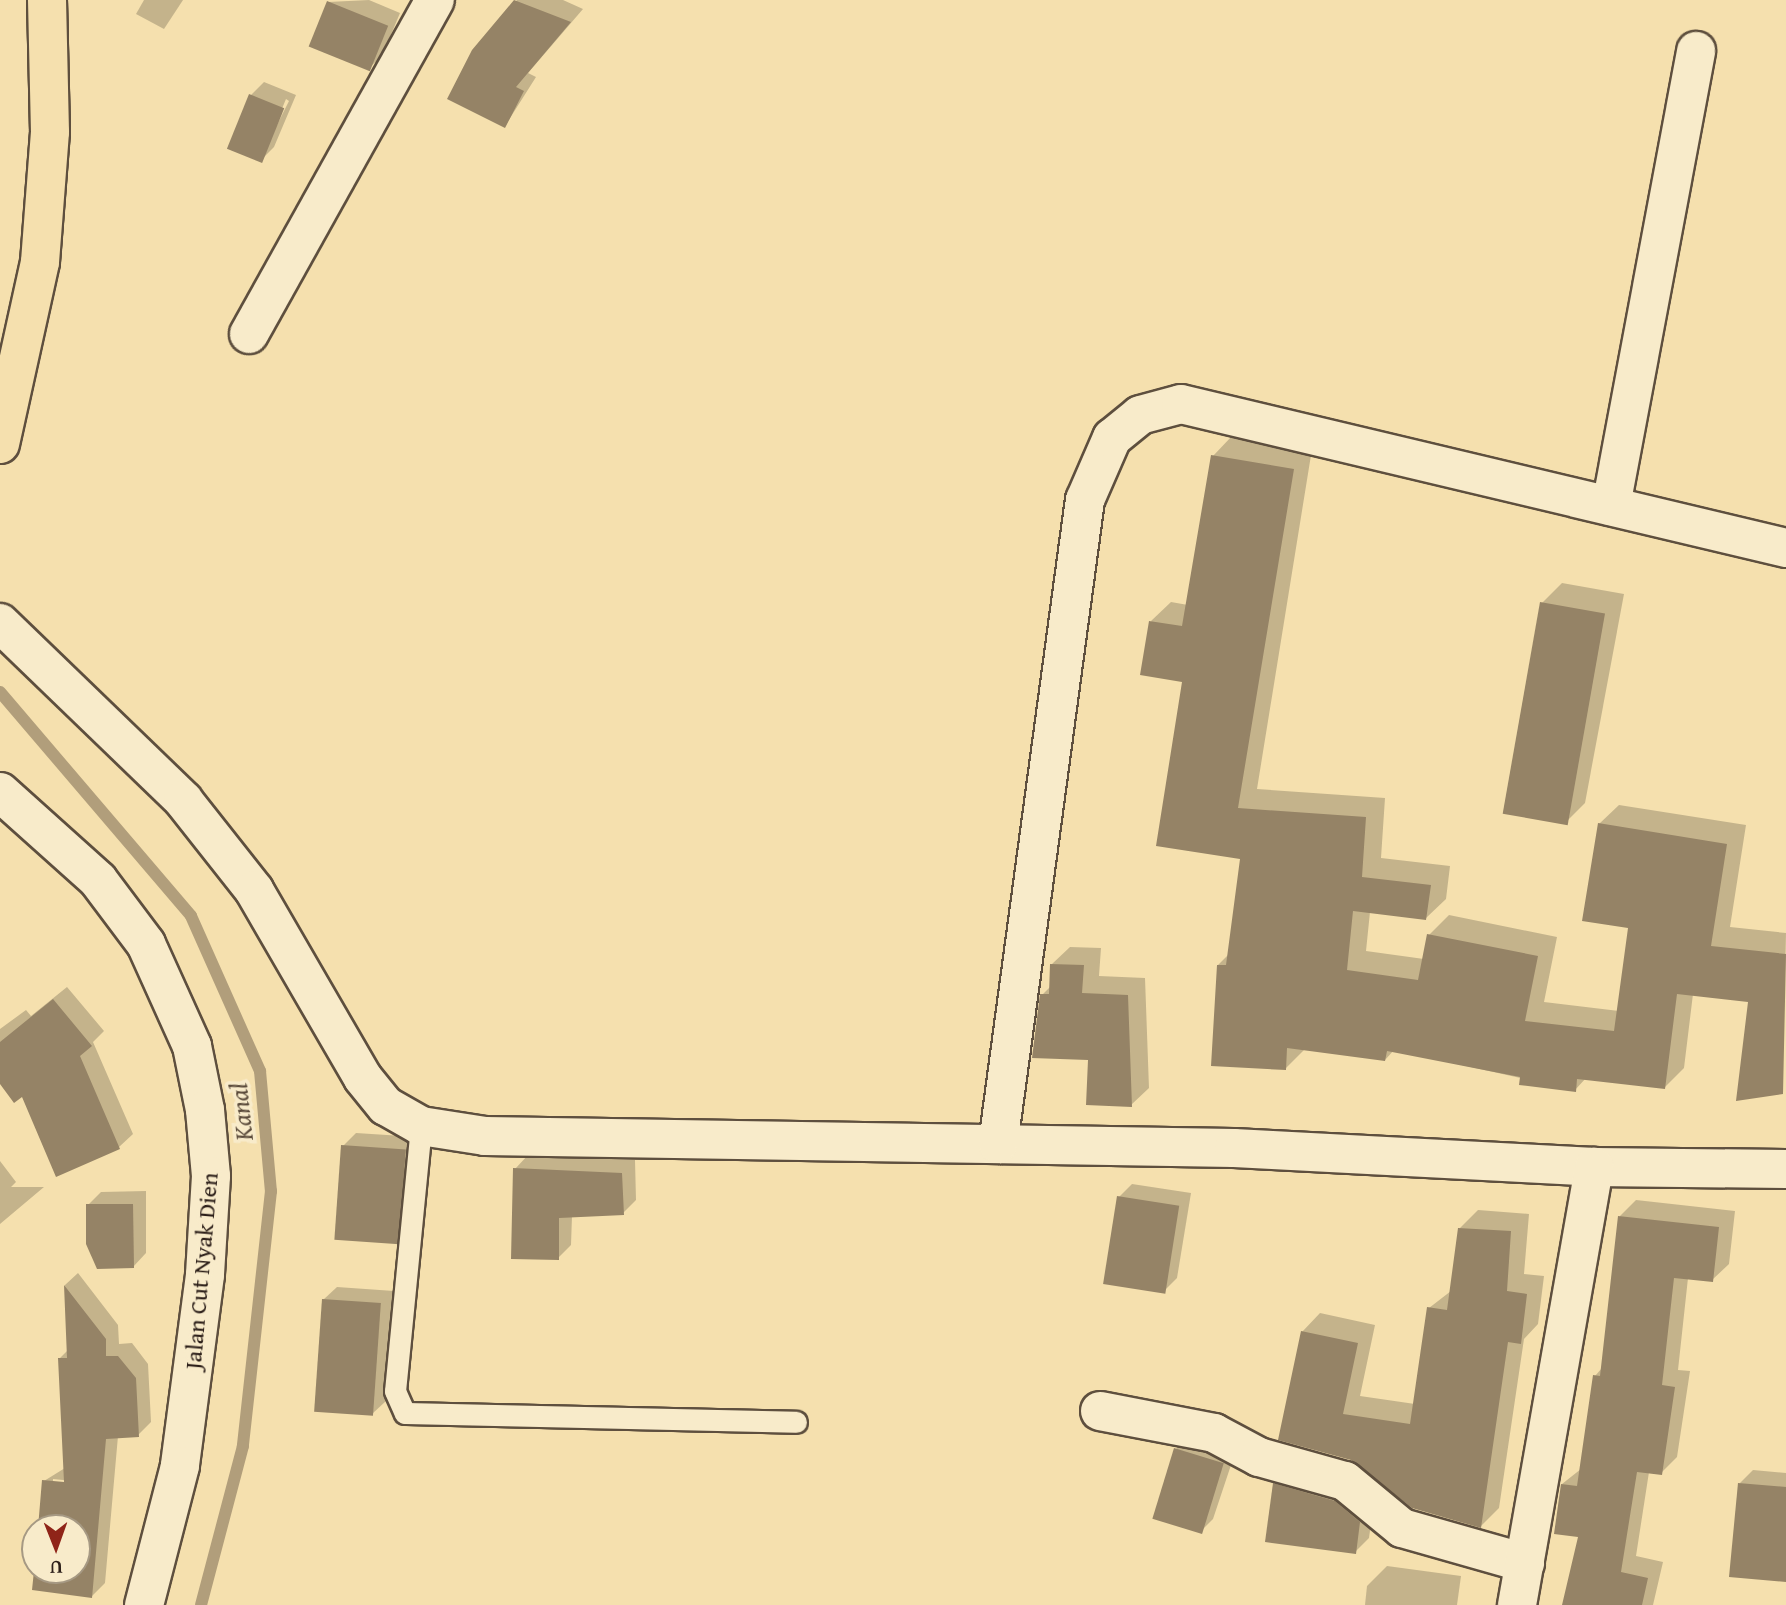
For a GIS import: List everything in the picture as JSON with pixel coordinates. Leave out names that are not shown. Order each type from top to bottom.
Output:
[{"type":"highway","points":[[0,444],[40,262],[50,132],[47,0]]},
{"type":"street","points":[[249,334],[435,0]]},
{"type":"street","points":[[1611,506],[1696,51]]},
{"type":"street","points":[[998,1144],[1085,500],[1112,438],[1140,415],[1181,404],[1786,548]]},
{"type":"street","points":[[0,623],[183,800],[254,890],[363,1078],[386,1107],[421,1126],[485,1136],[1234,1148],[1594,1167],[1786,1169]]},
{"type":"street","name":"Jalan Cut Nyak Dien","points":[[0,792],[98,880],[146,944],[192,1046],[205,1110],[211,1176],[195,1354],[180,1466],[144,1605]]},
{"type":"street","points":[[1517,1605],[1594,1167]]},
{"type":"street","points":[[1100,1411],[1214,1433],[1259,1457],[1345,1481],[1402,1528],[1525,1563]]},
{"type":"lane","points":[[421,1126],[395,1391],[405,1413],[796,1422]]},
{"type":"building","points":[[514,0],[571,22],[516,87],[524,91],[505,128],[447,99],[472,50]]},
{"type":"building","points":[[327,1],[388,26],[370,71],[309,46]]},
{"type":"building","points":[[249,94],[284,108],[262,163],[227,149]]},
{"type":"building","points":[[1211,455],[1294,469],[1238,808],[1366,817],[1362,877],[1431,885],[1426,920],[1353,911],[1347,970],[1418,980],[1427,934],[1538,956],[1525,1021],[1614,1031],[1628,928],[1582,921],[1598,823],[1727,844],[1711,946],[1786,954],[1783,1094],[1736,1101],[1748,1002],[1677,994],[1665,1089],[1577,1079],[1576,1092],[1519,1085],[1520,1077],[1387,1051],[1385,1061],[1287,1048],[1286,1070],[1211,1066],[1217,965],[1226,965],[1240,859],[1156,846],[1182,682],[1140,675],[1149,621],[1182,626]]},
{"type":"building","points":[[1540,602],[1605,613],[1568,825],[1503,814]]},
{"type":"building","points":[[1050,964],[1084,965],[1082,993],[1128,995],[1132,1107],[1086,1105],[1088,1060],[1032,1058],[1040,994],[1049,994]]},
{"type":"building","points":[[53,999],[92,1046],[80,1056],[120,1149],[56,1177],[22,1097],[14,1103],[0,1084],[0,1042]]},
{"type":"building","points":[[341,1145],[406,1150],[399,1244],[334,1240]]},
{"type":"building","points":[[513,1168],[622,1173],[624,1215],[559,1218],[559,1260],[511,1259]]},
{"type":"building","points":[[1117,1196],[1179,1206],[1165,1294],[1103,1284]]},
{"type":"building","points":[[86,1204],[133,1204],[134,1268],[97,1269],[86,1244]]},
{"type":"building","points":[[1618,1216],[1719,1227],[1713,1282],[1674,1278],[1662,1385],[1675,1387],[1662,1475],[1637,1472],[1621,1572],[1648,1578],[1642,1605],[1562,1605],[1578,1537],[1554,1534],[1561,1484],[1577,1486],[1593,1375],[1600,1376]]},
{"type":"building","points":[[1458,1228],[1511,1231],[1507,1291],[1527,1294],[1521,1344],[1508,1342],[1481,1528],[1412,1508],[1351,1460],[1278,1440],[1301,1331],[1358,1343],[1343,1414],[1410,1424],[1427,1307],[1447,1310]]},
{"type":"building","points":[[64,1285],[106,1339],[106,1356],[118,1356],[136,1378],[139,1437],[106,1439],[92,1598],[32,1590],[33,1584],[91,1584],[91,1514],[39,1514],[42,1480],[64,1482],[58,1358],[67,1358]]},
{"type":"building","points":[[322,1299],[381,1303],[373,1416],[314,1412]]},
{"type":"building","points":[[1174,1448],[1224,1463],[1202,1534],[1152,1519]]},
{"type":"building","points":[[1273,1483],[1335,1501],[1360,1522],[1356,1554],[1265,1542]]},
{"type":"building","points":[[1738,1483],[1786,1487],[1786,1582],[1729,1577]]},
{"type":"waterway","name":"Kanal","points":[[0,692],[191,916],[260,1071],[271,1191],[243,1446],[201,1605]]}]
